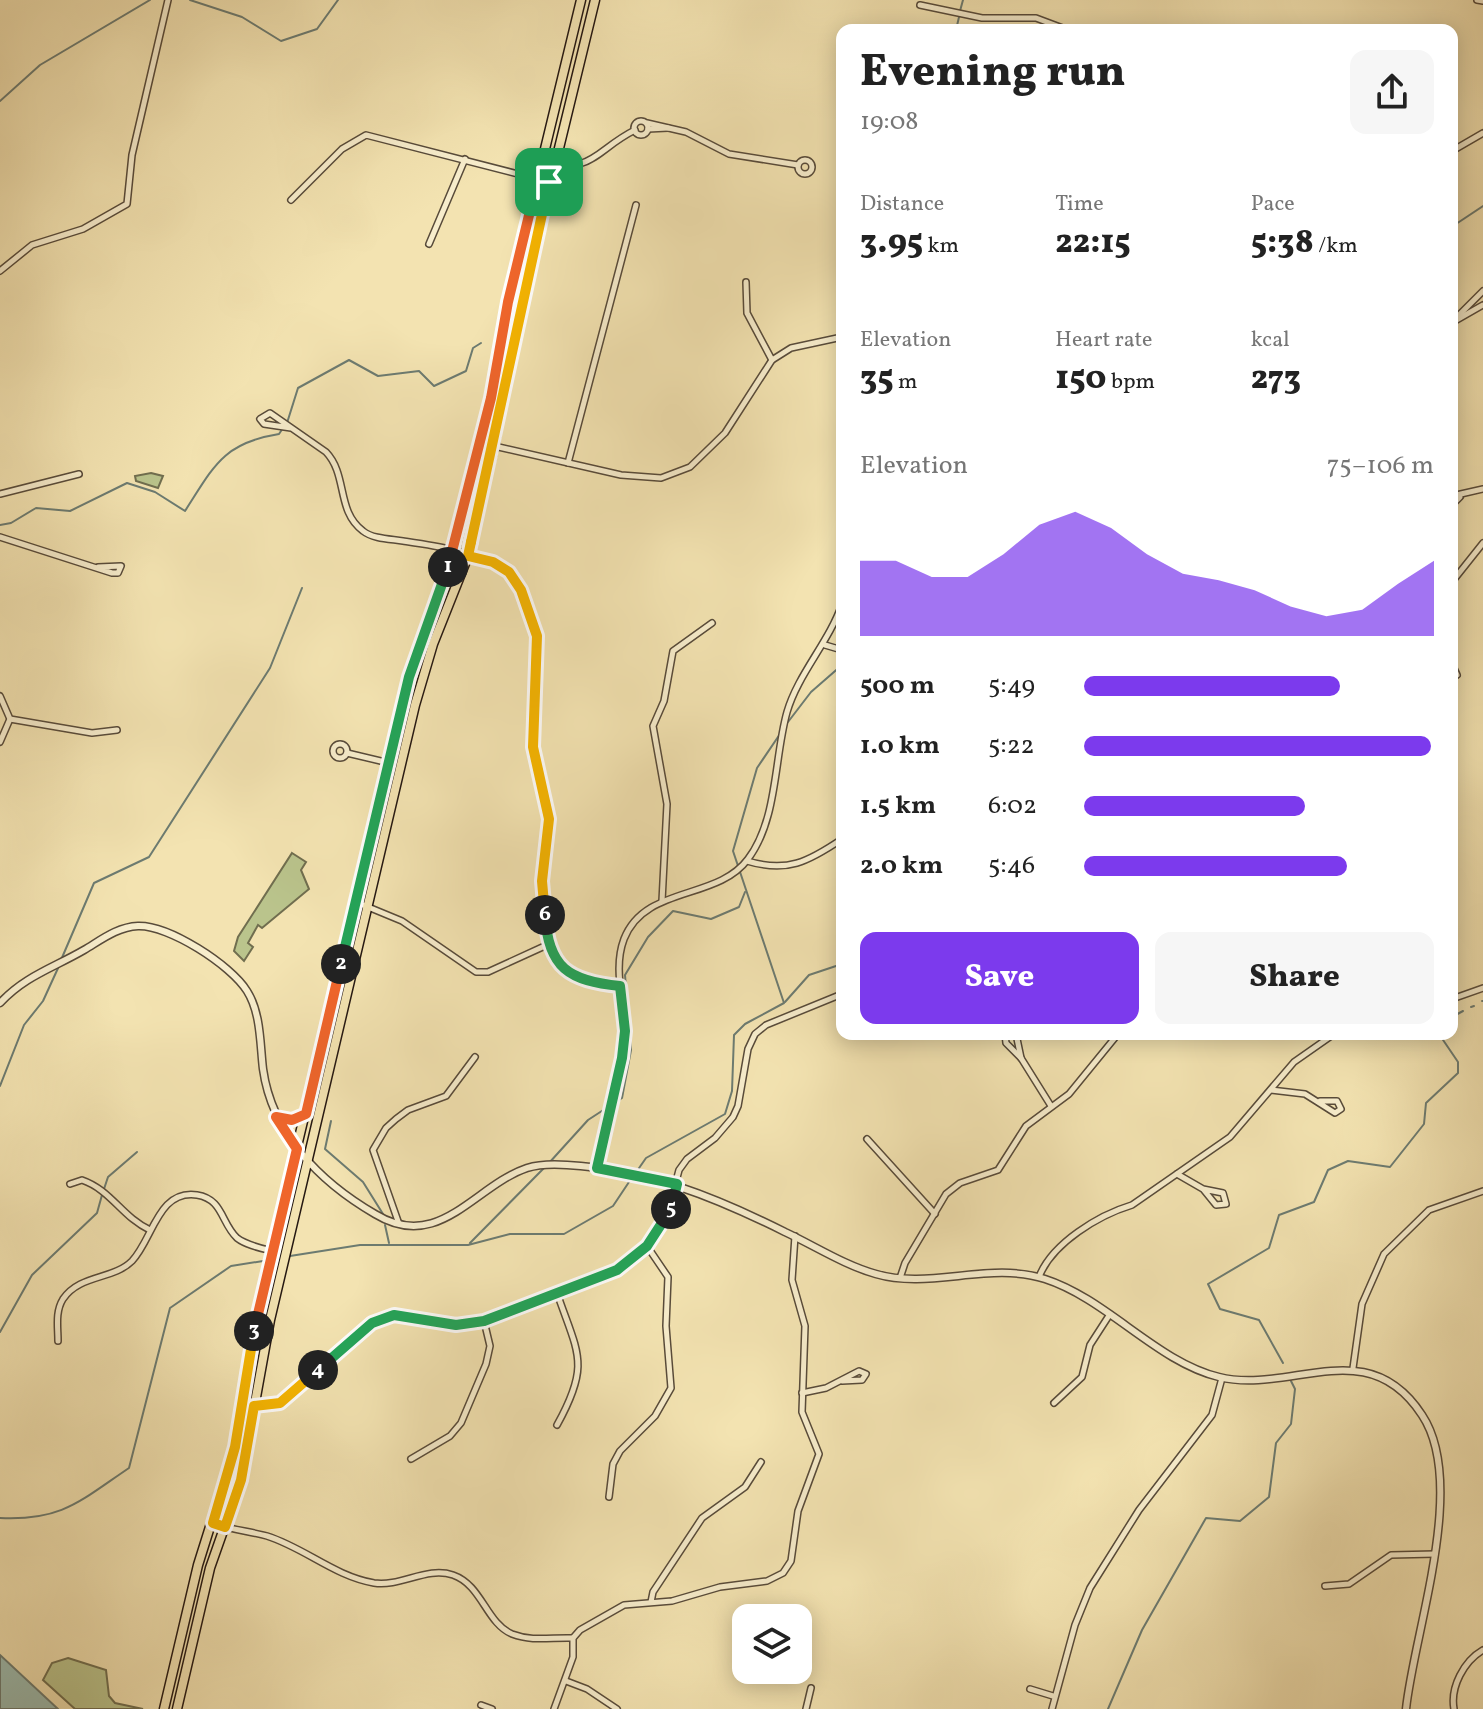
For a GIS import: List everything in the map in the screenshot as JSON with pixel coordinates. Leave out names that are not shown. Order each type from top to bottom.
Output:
[{"type":"main road","points":[[164,1709],[198,1565],[235,1447],[272,1251],[416,653],[454,553],[481,443],[508,302],[581,0]]},
{"type":"main road","points":[[177,1709],[210,1568],[241,1480],[254,1406],[308,1161],[415,705],[433,644],[468,556],[494,446],[517,321],[595,0]]},
{"type":"main road","points":[[276,1117],[292,1120],[306,1114]]},
{"type":"street","points":[[0,271],[32,245],[83,229],[127,204],[130,163],[168,0]]},
{"type":"street","points":[[920,5],[982,18],[1036,18],[1052,24]]},
{"type":"street","points":[[542,162],[583,166],[635,130],[638,122],[673,128],[729,154],[798,165]]},
{"type":"street","points":[[635,130],[641,135],[648,126]]},
{"type":"street","points":[[1458,148],[1483,133]]},
{"type":"street","points":[[291,200],[342,149],[366,135],[549,182]]},
{"type":"street","points":[[429,244],[465,159]]},
{"type":"street","points":[[568,463],[636,205]]},
{"type":"street","points":[[746,282],[747,313],[772,360]]},
{"type":"street","points":[[1458,317],[1483,291]]},
{"type":"street","points":[[1458,320],[1483,305]]},
{"type":"street","points":[[481,443],[621,475],[661,478],[690,467],[725,433],[772,360],[791,348],[836,338]]},
{"type":"street","points":[[291,428],[264,424],[260,419],[270,413],[291,428],[334,460],[352,523],[367,535],[493,562],[509,572],[521,590],[537,636],[533,747],[549,819],[542,881],[547,945],[567,972],[584,982],[620,986]]},
{"type":"street","points":[[0,494],[79,474]]},
{"type":"street","points":[[1460,497],[1483,489]]},
{"type":"street","points":[[0,537],[98,567]]},
{"type":"street","points":[[1458,574],[1483,543]]},
{"type":"street","points":[[597,1168],[622,1058],[625,1031],[619,961],[631,924],[662,901],[716,882],[747,861],[768,812],[788,707],[825,645],[836,618]]},
{"type":"street","points":[[662,901],[667,804],[653,726],[664,701],[673,651],[712,623]]},
{"type":"street","points":[[825,645],[836,648]]},
{"type":"street","points":[[0,696],[10,719],[0,742]]},
{"type":"street","points":[[10,719],[92,733],[117,730]]},
{"type":"street","points":[[347,753],[389,763]]},
{"type":"street","points":[[747,861],[783,869],[836,843]]},
{"type":"street","points":[[356,902],[402,921],[476,972],[488,972],[547,945]]},
{"type":"street","points":[[0,1003],[32,975],[118,930],[132,926],[161,930],[212,959],[248,992],[276,1117],[297,1149],[356,1203],[399,1225],[440,1221],[533,1166],[597,1168],[677,1184],[719,1199],[873,1274],[900,1278],[989,1274],[1039,1277],[1110,1314],[1190,1365],[1222,1378],[1263,1379],[1353,1368],[1385,1382],[1408,1398],[1430,1431],[1440,1470],[1435,1554],[1406,1709]]},
{"type":"street","points":[[1458,997],[1483,988]]},
{"type":"street","points":[[241,1404],[280,1403],[372,1323],[394,1315],[456,1325],[484,1321],[617,1270],[647,1246],[670,1214],[679,1170],[687,1159],[715,1138],[733,1117],[738,1106],[746,1053],[755,1034],[766,1025],[836,996]]},
{"type":"street","points":[[1008,1040],[1013,1053],[1021,1058]]},
{"type":"street","points":[[1017,1040],[1021,1058],[1051,1106]]},
{"type":"street","points":[[900,1278],[905,1263],[946,1194],[960,1183],[998,1170],[1026,1126],[1069,1094],[1113,1040]]},
{"type":"street","points":[[1039,1277],[1047,1262],[1086,1227],[1115,1210],[1132,1205],[1230,1137],[1294,1062],[1325,1040]]},
{"type":"street","points":[[399,1225],[373,1150],[386,1128],[402,1114],[446,1096],[475,1057]]},
{"type":"street","points":[[1270,1090],[1296,1092],[1320,1101]]},
{"type":"street","points":[[867,1139],[935,1214]]},
{"type":"street","points":[[1177,1174],[1203,1189],[1223,1193],[1226,1204],[1216,1205],[1203,1189]]},
{"type":"street","points":[[70,1184],[82,1180],[106,1190],[134,1222],[150,1230]]},
{"type":"street","points":[[1353,1368],[1362,1304],[1384,1254],[1429,1210],[1483,1191]]},
{"type":"street","points":[[58,1341],[57,1312],[63,1299],[85,1281],[119,1270],[131,1262],[150,1230],[176,1197],[200,1195],[212,1200],[239,1239],[272,1251]]},
{"type":"street","points":[[213,1523],[268,1537],[327,1568],[375,1583],[400,1581],[432,1572],[450,1574],[465,1580],[487,1604],[498,1626],[511,1634],[533,1640],[573,1638],[624,1605],[672,1601],[720,1587],[767,1581],[783,1573],[791,1561],[798,1511],[819,1454],[802,1412],[805,1326],[792,1280],[795,1236]]},
{"type":"street","points":[[609,1497],[613,1464],[620,1451],[655,1416],[671,1388],[666,1326],[668,1277],[647,1246]]},
{"type":"street","points":[[557,1293],[580,1366],[578,1380],[557,1425]]},
{"type":"street","points":[[1054,1403],[1076,1386],[1082,1377],[1090,1345],[1110,1314]]},
{"type":"street","points":[[411,1459],[450,1436],[461,1423],[486,1364],[490,1346],[484,1321]]},
{"type":"street","points":[[1052,1709],[1053,1696],[1090,1588],[1139,1510],[1212,1415],[1222,1378]]},
{"type":"street","points":[[802,1393],[842,1381]]},
{"type":"street","points":[[651,1602],[653,1592],[702,1518],[745,1487],[761,1462]]},
{"type":"street","points":[[1325,1586],[1349,1584],[1391,1555],[1435,1554]]},
{"type":"street","points":[[554,1709],[573,1657],[573,1638]]},
{"type":"street","points":[[1454,1709],[1453,1699],[1462,1671],[1470,1659],[1482,1651]]},
{"type":"street","points":[[566,1681],[587,1689],[617,1709]]},
{"type":"street","points":[[806,1709],[811,1688]]},
{"type":"street","points":[[1030,1689],[1053,1696]]},
{"type":"street","points":[[481,1705],[492,1709]]},
{"type":"green space","points":[[151,473],[163,476],[158,488],[136,481],[135,476]]},
{"type":"green space","points":[[292,853],[306,862],[301,870],[309,889],[262,928],[258,925],[248,943],[253,947],[244,961],[234,951],[238,937]]},
{"type":"green space","points":[[68,1658],[106,1670],[109,1696],[115,1703],[143,1709],[75,1709],[43,1680],[52,1663]]},
{"type":"water","points":[[0,1655],[58,1709],[0,1709]]},
{"type":"waterway","points":[[0,101],[40,65],[150,0]]},
{"type":"waterway","points":[[190,0],[242,17],[281,41],[317,29],[338,0]]},
{"type":"waterway","points":[[960,11],[963,0]]},
{"type":"waterway","points":[[957,24],[959,17]]},
{"type":"waterway","points":[[1458,223],[1483,206]]},
{"type":"waterway","points":[[287,423],[298,388],[349,360],[378,376],[419,371],[434,386],[466,371],[473,348],[481,343]]},
{"type":"waterway","points":[[0,525],[11,523],[36,508],[70,511],[127,483],[155,492],[185,511],[213,469],[232,450],[279,434],[283,428]]},
{"type":"waterway","points":[[61,960],[94,883],[149,857],[270,668],[302,588]]},
{"type":"waterway","points":[[788,722],[811,692],[836,670]]},
{"type":"waterway","points":[[637,1171],[646,1158],[725,1114],[732,1091],[734,1035],[745,1024],[784,1003],[733,851],[757,768],[780,734]]},
{"type":"waterway","points":[[616,1102],[622,1098],[631,1050],[625,975],[648,937],[673,911],[711,919],[739,907],[745,892]]},
{"type":"waterway","points":[[0,1086],[24,1025],[43,1001],[59,966]]},
{"type":"waterway","points":[[785,1002],[809,975],[836,966]]},
{"type":"waterway","points":[[1458,1014],[1463,1011]]},
{"type":"waterway","points":[[1283,1363],[1259,1320],[1220,1309],[1208,1284],[1269,1248],[1279,1215],[1314,1202],[1328,1170],[1348,1161],[1390,1167],[1424,1124],[1426,1103],[1458,1073],[1458,1062],[1443,1040]]},
{"type":"waterway","points":[[549,1163],[588,1120],[611,1105]]},
{"type":"waterway","points":[[331,1121],[325,1149],[363,1182],[383,1214]]},
{"type":"waterway","points":[[104,1189],[108,1177],[137,1152]]},
{"type":"waterway","points":[[470,1243],[544,1168]]},
{"type":"waterway","points":[[290,1256],[360,1245],[468,1245],[510,1234],[564,1234],[613,1206],[633,1176]]},
{"type":"waterway","points":[[0,1332],[32,1275],[97,1213],[102,1195]]},
{"type":"waterway","points":[[385,1225],[389,1243]]},
{"type":"waterway","points":[[0,1518],[55,1512],[83,1499],[129,1468],[170,1308],[231,1266],[263,1261]]},
{"type":"waterway","points":[[1108,1709],[1142,1630],[1206,1518],[1240,1521],[1269,1497],[1276,1443],[1291,1424],[1295,1389],[1291,1381]]},
{"type":"route","points":[[538,178],[549,182],[468,556],[493,562],[509,572],[528,606],[537,636],[533,747],[549,819],[542,881],[547,945],[567,972],[584,982],[620,986],[625,1031],[622,1058],[597,1168],[677,1184],[672,1206],[665,1223],[647,1246],[617,1270],[484,1321],[456,1325],[394,1315],[372,1323],[280,1403],[254,1406],[241,1480],[225,1527],[213,1523],[229,1474],[250,1347],[297,1149],[276,1117],[292,1120],[306,1114],[409,677],[454,553],[538,178]]}]
